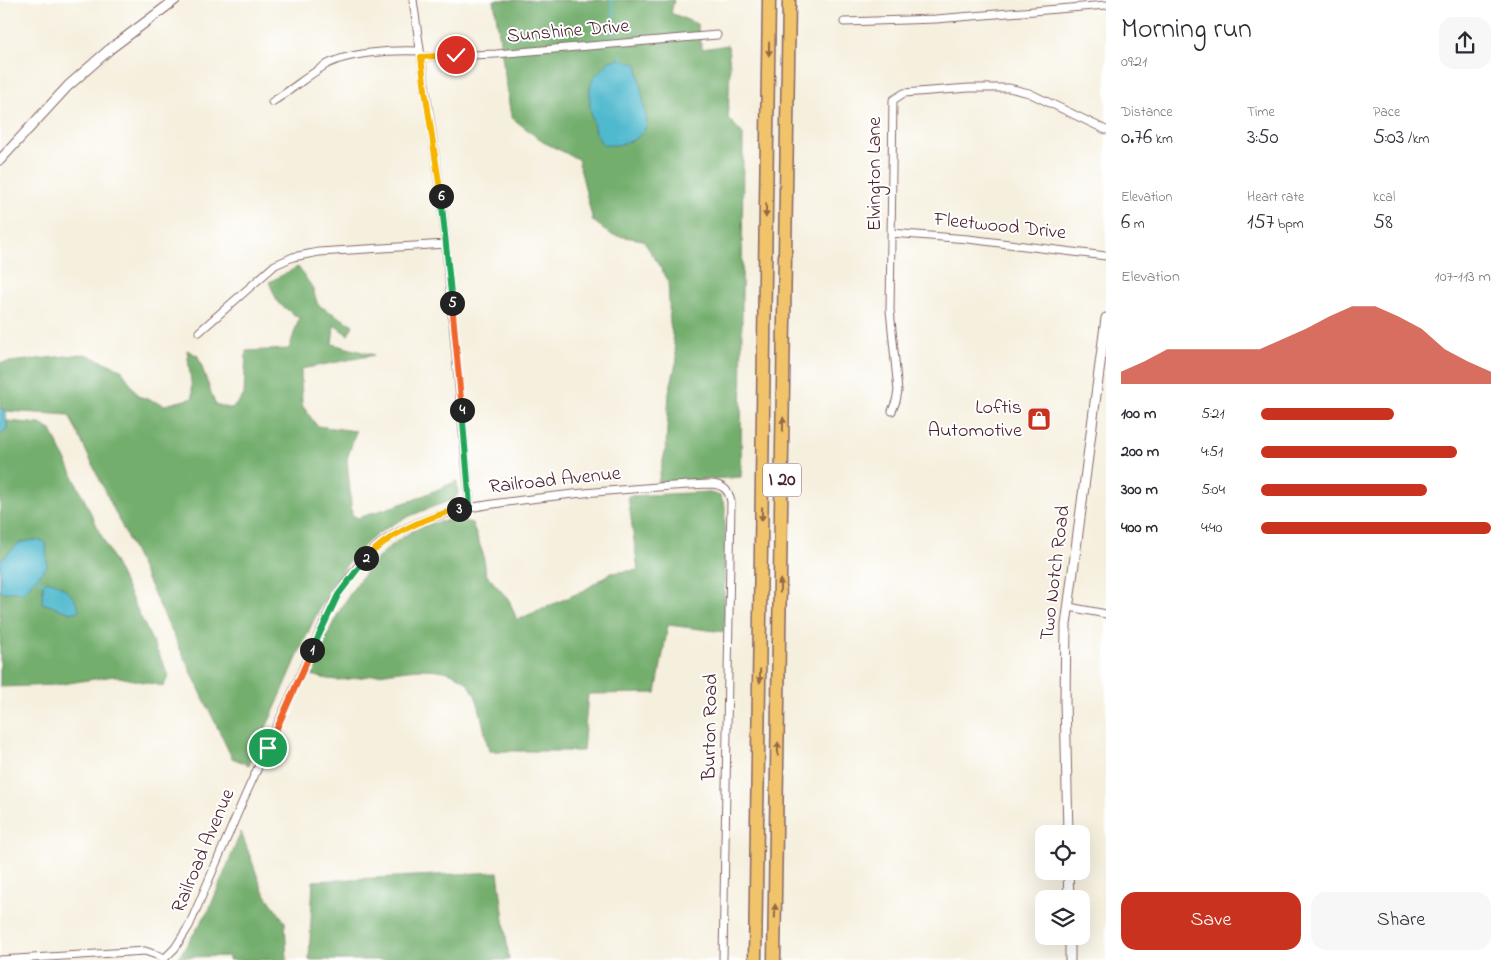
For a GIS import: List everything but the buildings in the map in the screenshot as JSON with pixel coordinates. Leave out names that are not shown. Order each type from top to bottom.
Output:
[{"type":"highway","name":"I 20","points":[[755,960],[769,0]]},
{"type":"highway","name":"I 20","points":[[774,960],[789,0]]},
{"type":"street","points":[[413,0],[446,244],[470,506]]},
{"type":"street","points":[[0,160],[62,92],[104,54],[172,1]]},
{"type":"street","points":[[844,22],[912,20],[1106,5]]},
{"type":"street","name":"Sunshine Drive","points":[[272,102],[324,66],[336,61],[376,53],[505,53],[717,35]]},
{"type":"street","name":"Elvington Lane","points":[[892,411],[898,391],[890,310],[893,100],[898,96],[969,88],[1009,88],[1029,93],[1106,130]]},
{"type":"street","name":"Fleetwood Drive","points":[[891,233],[968,238],[1106,256]]},
{"type":"street","points":[[199,332],[275,265],[293,257],[319,252],[446,244]]},
{"type":"street","name":"Two Notch Road","points":[[1068,825],[1065,652],[1069,607],[1106,318]]},
{"type":"street","name":"Railroad Avenue","points":[[164,959],[175,948],[189,926],[326,618],[344,586],[374,550],[393,536],[426,519],[470,506],[602,490],[709,484],[724,488],[730,495]]},
{"type":"street","name":"Burton Road","points":[[723,960],[730,495]]},
{"type":"street","points":[[1069,607],[1106,614]]},
{"type":"street","points":[[1070,945],[1070,960]]},
{"type":"street","points":[[0,960],[144,951],[164,959]]},
{"type":"green space","points":[[494,0],[674,0],[671,13],[697,24],[702,49],[728,45],[730,69],[728,118],[743,134],[741,477],[658,483],[666,447],[669,392],[677,360],[670,323],[668,280],[643,240],[612,235],[593,221],[578,159],[543,142],[511,117]]},
{"type":"green space","points":[[298,267],[312,287],[318,305],[353,325],[348,335],[334,325],[332,344],[374,355],[301,369],[302,405],[317,426],[356,431],[347,459],[352,515],[358,518],[413,500],[457,481],[458,494],[454,499],[410,516],[388,527],[369,541],[354,556],[341,573],[318,612],[249,765],[232,758],[69,415],[6,411],[0,408],[0,363],[85,354],[121,369],[138,396],[165,405],[193,398],[187,350],[198,356],[215,404],[232,409],[244,395],[246,351],[289,349],[299,318],[278,303],[269,282]]},
{"type":"green space","points":[[7,421],[40,424],[51,430],[169,676],[163,686],[114,676],[56,685],[0,687],[0,436],[7,428]]},
{"type":"green space","points":[[709,492],[720,496],[725,506],[724,632],[668,625],[656,693],[588,694],[583,751],[489,751],[476,696],[462,679],[447,672],[429,669],[410,670],[338,680],[311,675],[329,630],[357,584],[373,563],[392,545],[412,531],[444,521],[458,520],[472,523],[483,554],[486,574],[509,600],[517,620],[583,591],[611,573],[638,570],[628,496]]},
{"type":"green space","points":[[241,832],[263,891],[285,922],[287,960],[229,960],[229,956],[179,957],[209,910]]},
{"type":"green space","points":[[498,872],[509,960],[309,960],[313,881]]},
{"type":"water","points":[[620,59],[637,64],[647,123],[645,129],[636,138],[617,145],[604,145],[596,133],[593,124],[590,87],[593,78],[609,61]]},
{"type":"water","points":[[0,408],[6,411],[7,428],[0,436]]},
{"type":"water","points":[[32,540],[46,543],[47,566],[24,592],[0,592],[0,561],[19,543]]},
{"type":"water","points":[[48,581],[58,584],[68,592],[78,606],[79,611],[71,613],[42,603],[43,585]]},
{"type":"waterway","points":[[612,0],[616,42]]},
{"type":"waterway","points":[[621,53],[623,61]]},
{"type":"waterway","points":[[38,579],[45,584]]},
{"type":"place","name":"Loftis Automotive","points":[[1039,419]]},
{"type":"route","points":[[268,748],[326,618],[338,595],[359,565],[383,542],[402,531],[436,515],[470,506],[442,206],[421,57],[456,55]]}]
